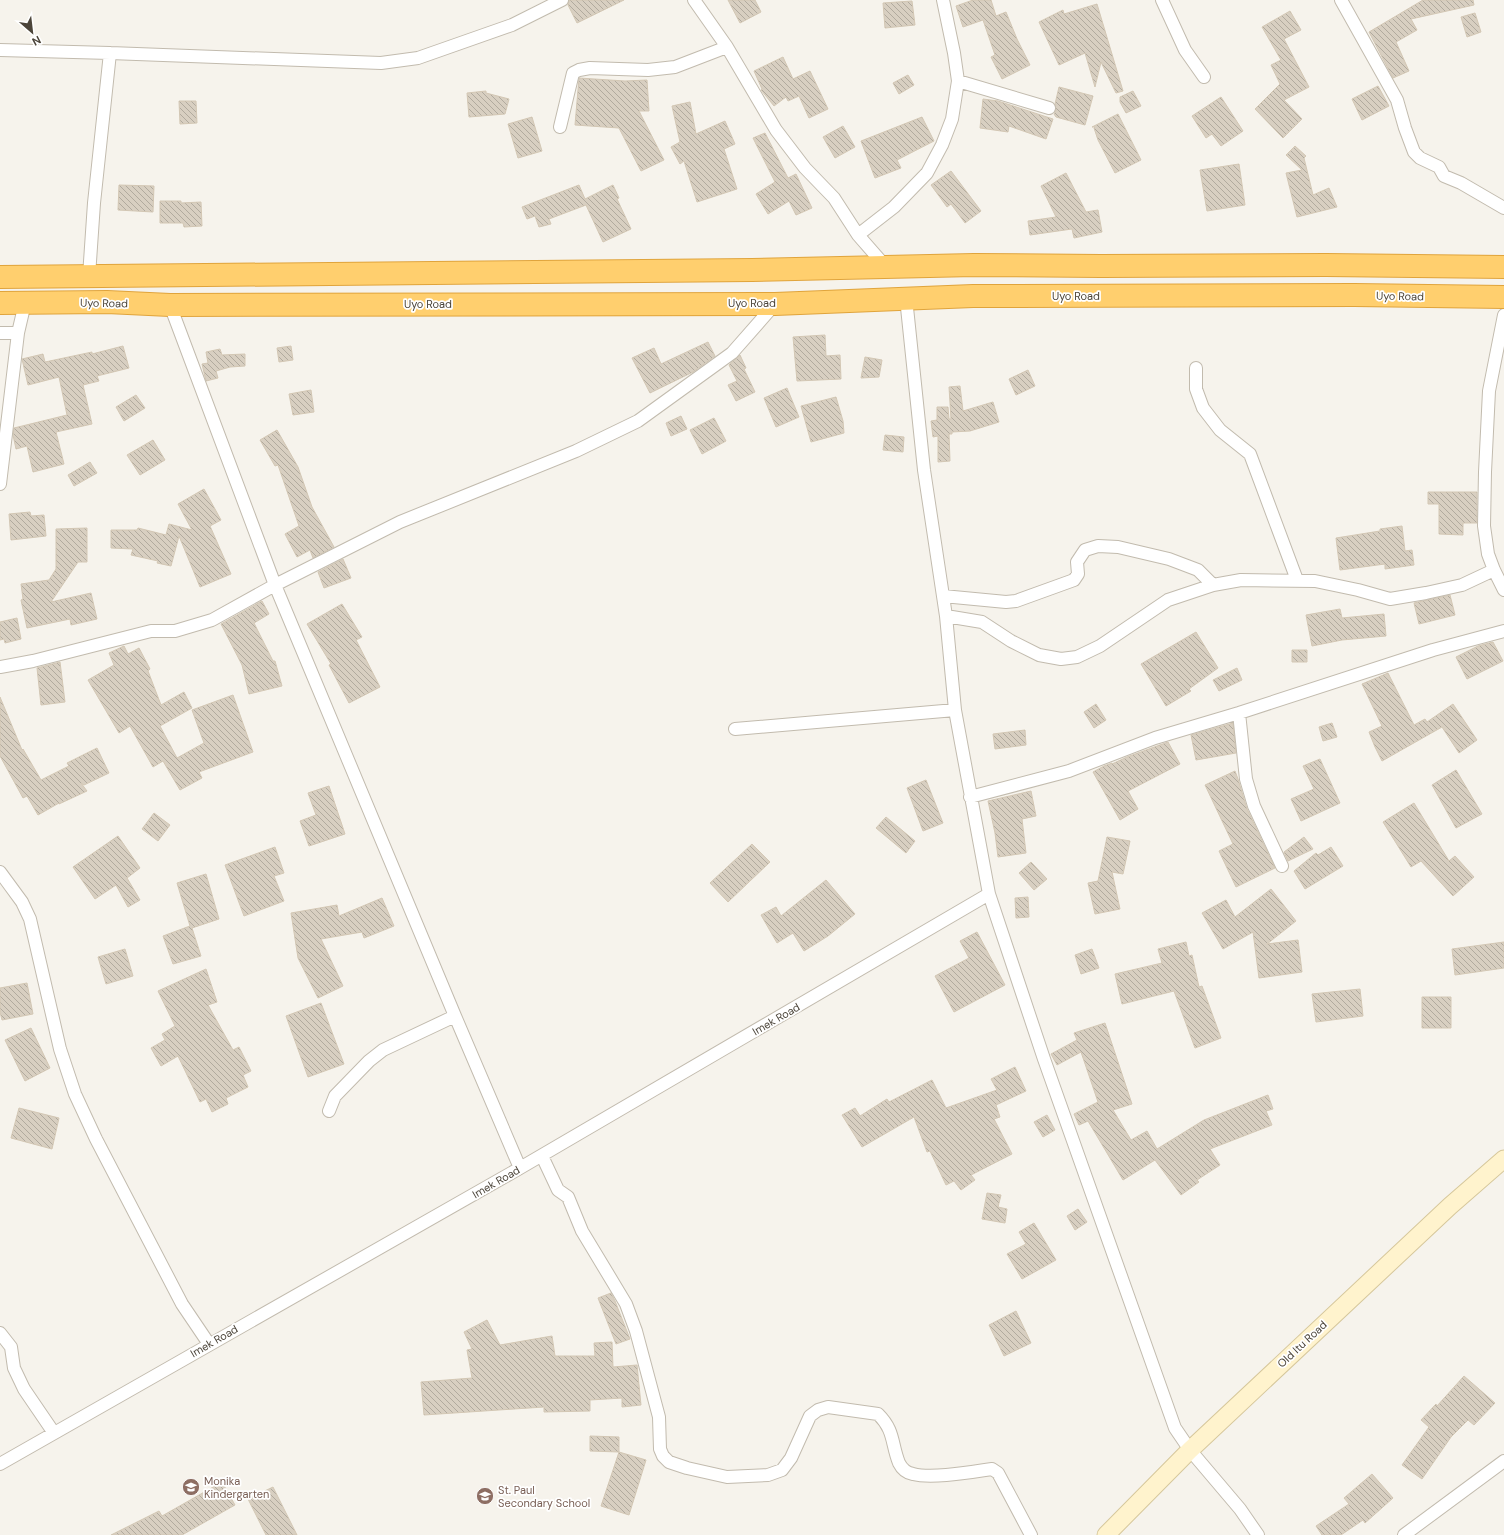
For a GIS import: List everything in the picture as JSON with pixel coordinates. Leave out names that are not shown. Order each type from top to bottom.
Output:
[{"type":"highway","points":[[0,277],[744,270],[974,265],[1326,265],[1504,267]]},
{"type":"highway","name":"Uyo Road","points":[[0,303],[107,302],[170,305],[775,304],[973,296],[1346,295],[1504,297]]},
{"type":"street","points":[[0,50],[381,63],[418,58],[512,25],[562,0]]},
{"type":"street","points":[[694,0],[727,47],[776,130],[789,145],[805,168],[834,198],[858,235],[886,267]]},
{"type":"street","points":[[858,235],[894,207],[927,173],[942,146],[952,118],[958,81],[943,0]]},
{"type":"street","points":[[1162,0],[1185,50],[1204,77]]},
{"type":"street","points":[[1341,0],[1397,100],[1414,152],[1420,158],[1439,166],[1444,176],[1467,186],[1504,208]]},
{"type":"street","points":[[560,127],[573,73],[579,70],[590,68],[648,70],[675,67],[727,47]]},
{"type":"street","points":[[89,276],[94,203],[110,53]]},
{"type":"street","points":[[958,81],[1049,108]]},
{"type":"street","points":[[906,298],[924,470],[946,616],[955,710],[989,894],[1047,1066],[1175,1428],[1190,1450],[1240,1509],[1258,1535]]},
{"type":"street","points":[[0,484],[18,333],[25,303]]},
{"type":"street","points":[[0,667],[33,661],[150,631],[175,631],[212,620],[275,585],[400,522],[576,451],[638,422],[732,353],[775,304]]},
{"type":"street","points":[[170,305],[275,585],[520,1168]]},
{"type":"street","points":[[1504,315],[1489,391],[1484,526],[1488,554],[1504,590]]},
{"type":"street","points":[[0,333],[18,333]]},
{"type":"street","points":[[1196,368],[1196,389],[1203,408],[1220,430],[1250,454],[1297,580]]},
{"type":"street","points":[[943,596],[1006,602],[1025,598],[1074,580],[1078,574],[1077,562],[1086,550],[1098,546],[1118,547],[1168,559],[1198,570],[1213,585]]},
{"type":"street","points":[[946,616],[982,622],[1011,641],[1039,655],[1061,659],[1077,656],[1100,646],[1168,600],[1213,585],[1241,580],[1314,581],[1358,590],[1390,599],[1462,585],[1494,570]]},
{"type":"street","points":[[970,797],[1070,772],[1155,738],[1239,713],[1433,650],[1504,631]]},
{"type":"street","points":[[735,730],[955,710]]},
{"type":"street","points":[[1239,713],[1246,780],[1254,806],[1282,866]]},
{"type":"street","points":[[0,872],[22,902],[30,920],[60,1049],[75,1094],[96,1139],[182,1304],[209,1344]]},
{"type":"street","name":"Imek Road","points":[[0,1464],[542,1156],[989,894]]},
{"type":"street","points":[[329,1111],[335,1096],[340,1090],[369,1061],[383,1050],[455,1016]]},
{"type":"street","points":[[542,1156],[558,1190],[568,1197],[582,1231],[626,1304],[636,1331],[659,1417],[660,1449],[663,1456],[669,1462],[687,1468],[727,1477],[768,1475],[782,1470],[791,1458],[810,1416],[818,1410],[828,1407],[878,1414],[889,1427],[900,1465],[904,1470],[912,1474],[926,1476],[992,1470],[998,1474],[1031,1535]]},
{"type":"street","name":"Old Itu Road","points":[[1106,1535],[1190,1450],[1450,1206],[1504,1159]]},
{"type":"street","points":[[0,1332],[11,1347],[14,1368],[24,1389],[54,1433]]},
{"type":"street","points":[[1404,1535],[1504,1462]]},
{"type":"building","points":[[569,0],[624,0],[577,23],[568,5]]},
{"type":"building","points":[[728,0],[755,0],[761,12],[740,23]]},
{"type":"building","points":[[973,0],[991,0],[996,16],[1006,12],[1030,65],[1002,79],[991,57],[995,55],[983,20],[963,27],[956,6]]},
{"type":"building","points":[[1423,0],[1473,0],[1474,5],[1411,19],[1417,30],[1396,42],[1409,71],[1393,78],[1369,32]]},
{"type":"building","points":[[912,1],[915,25],[885,28],[883,3]]},
{"type":"building","points":[[1097,4],[1123,91],[1116,93],[1101,62],[1095,87],[1085,53],[1059,65],[1039,22],[1063,10],[1064,14]]},
{"type":"building","points":[[1290,11],[1301,30],[1284,39],[1309,87],[1284,100],[1302,119],[1283,138],[1255,109],[1280,84],[1271,65],[1281,60],[1262,27]]},
{"type":"building","points":[[1475,13],[1481,32],[1467,37],[1461,17]]},
{"type":"building","points":[[783,57],[793,79],[810,71],[828,109],[809,118],[799,96],[788,101],[786,97],[774,106],[761,90],[762,89],[754,71]]},
{"type":"building","points":[[908,75],[914,85],[899,94],[893,83]]},
{"type":"building","points":[[579,78],[625,81],[647,80],[649,111],[639,111],[664,160],[641,171],[619,128],[575,125]]},
{"type":"building","points":[[1378,86],[1389,106],[1362,120],[1352,99]]},
{"type":"building","points":[[1059,87],[1093,96],[1085,125],[1056,117],[1054,114],[1056,110],[1055,104]]},
{"type":"building","points":[[486,91],[486,93],[509,99],[505,114],[469,117],[467,93]]},
{"type":"building","points":[[1133,91],[1141,106],[1126,113],[1120,102],[1120,97]]},
{"type":"building","points":[[1221,97],[1243,131],[1221,146],[1212,134],[1206,138],[1192,116]]},
{"type":"building","points":[[983,99],[998,101],[1053,119],[1046,139],[1009,126],[1008,132],[980,128]]},
{"type":"building","points":[[179,101],[196,101],[197,123],[180,124]]},
{"type":"building","points":[[690,102],[696,134],[725,121],[735,144],[724,149],[737,189],[697,202],[684,161],[680,164],[671,147],[680,142],[672,106]]},
{"type":"building","points":[[1118,114],[1141,160],[1115,173],[1098,140],[1095,127],[1092,127]]},
{"type":"building","points":[[532,117],[542,151],[518,158],[508,124]]},
{"type":"building","points":[[922,117],[934,141],[897,160],[901,168],[875,178],[861,141]]},
{"type":"building","points":[[843,126],[855,147],[835,158],[823,137]]},
{"type":"building","points":[[765,133],[788,178],[796,174],[812,208],[796,215],[789,201],[768,214],[756,194],[775,182],[753,138]]},
{"type":"building","points":[[1295,146],[1306,156],[1304,158],[1313,195],[1329,188],[1337,207],[1297,217],[1286,173],[1302,170],[1286,155]]},
{"type":"building","points":[[1239,164],[1245,205],[1207,211],[1200,170]]},
{"type":"building","points":[[951,171],[981,211],[965,223],[951,204],[947,207],[931,185]]},
{"type":"building","points":[[1066,173],[1086,212],[1098,210],[1102,232],[1074,238],[1072,229],[1030,235],[1028,221],[1056,217],[1041,186]]},
{"type":"building","points":[[119,185],[154,186],[153,212],[118,210]]},
{"type":"building","points":[[579,185],[585,199],[613,185],[619,198],[617,199],[631,229],[603,242],[586,205],[549,219],[551,224],[539,227],[535,216],[527,219],[522,207]]},
{"type":"building","points":[[160,201],[181,201],[181,203],[201,202],[202,226],[184,227],[183,223],[160,223]]},
{"type":"building","points":[[825,335],[826,356],[840,355],[841,379],[797,381],[793,337]]},
{"type":"building","points":[[708,342],[715,356],[693,372],[650,393],[632,358],[654,348],[661,364]]},
{"type":"building","points":[[123,346],[129,368],[97,376],[99,381],[83,385],[92,424],[56,432],[64,464],[33,472],[27,446],[16,449],[13,435],[14,428],[67,415],[59,377],[28,385],[22,359],[43,354],[45,362],[92,352],[92,354]]},
{"type":"building","points":[[291,346],[293,360],[279,362],[277,348]]},
{"type":"building","points":[[220,349],[222,355],[245,354],[245,366],[230,367],[216,371],[218,378],[206,381],[202,364],[208,363],[206,352]]},
{"type":"building","points":[[740,355],[746,368],[744,369],[755,392],[736,401],[728,385],[737,381],[729,365]]},
{"type":"building","points":[[865,357],[882,360],[879,377],[861,378]]},
{"type":"building","points":[[1028,370],[1035,386],[1016,395],[1009,379]]},
{"type":"building","points":[[960,386],[963,411],[993,402],[999,422],[970,431],[952,432],[952,434],[949,434],[950,461],[938,462],[938,436],[933,437],[931,421],[937,420],[937,407],[948,407],[949,419],[951,419],[949,387]]},
{"type":"building","points":[[787,388],[799,417],[776,427],[764,398]]},
{"type":"building","points":[[311,390],[314,412],[293,415],[289,394]]},
{"type":"building","points":[[136,395],[145,408],[124,421],[116,407]]},
{"type":"building","points":[[836,397],[843,421],[844,433],[811,442],[801,406]]},
{"type":"building","points":[[681,416],[687,429],[671,436],[666,423]]},
{"type":"building","points":[[714,418],[726,441],[702,454],[690,430]]},
{"type":"building","points":[[277,430],[298,467],[312,507],[334,547],[313,558],[310,550],[297,557],[285,534],[299,526],[278,465],[275,466],[260,440]]},
{"type":"building","points":[[885,435],[904,437],[903,452],[883,450]]},
{"type":"building","points":[[153,440],[165,460],[140,475],[127,455]]},
{"type":"building","points":[[90,462],[97,473],[74,486],[68,475]]},
{"type":"building","points":[[204,489],[221,520],[210,526],[231,574],[200,587],[179,536],[171,566],[157,563],[158,561],[131,555],[133,549],[111,548],[111,530],[137,530],[138,528],[166,535],[169,524],[192,530],[178,504]]},
{"type":"building","points":[[1428,492],[1477,492],[1477,523],[1463,523],[1463,535],[1439,534],[1439,504],[1428,504]]},
{"type":"building","points":[[30,512],[31,516],[44,515],[46,536],[11,540],[9,514]]},
{"type":"building","points":[[1402,526],[1405,551],[1412,550],[1414,565],[1385,569],[1385,564],[1340,570],[1336,538]]},
{"type":"building","points":[[87,528],[87,562],[78,562],[51,602],[91,593],[97,619],[71,625],[70,619],[27,628],[21,600],[23,599],[21,584],[49,580],[56,569],[56,529]]},
{"type":"building","points":[[343,559],[351,578],[324,588],[318,572]]},
{"type":"building","points":[[1450,595],[1455,615],[1419,624],[1414,603]]},
{"type":"building","points":[[262,601],[269,614],[254,623],[273,661],[275,661],[282,686],[249,694],[242,665],[221,624]]},
{"type":"building","points":[[342,604],[362,637],[356,640],[380,687],[349,703],[329,665],[331,664],[307,624]]},
{"type":"building","points":[[1340,609],[1342,618],[1384,614],[1386,636],[1342,640],[1312,646],[1306,615]]},
{"type":"building","points":[[17,618],[21,639],[5,643],[4,639],[0,640],[0,622]]},
{"type":"building","points":[[1196,632],[1218,668],[1189,689],[1191,691],[1166,706],[1141,664]]},
{"type":"building","points":[[1493,642],[1503,661],[1467,679],[1456,657],[1478,646]]},
{"type":"building","points":[[124,646],[128,654],[139,648],[150,669],[148,671],[161,705],[184,692],[192,708],[160,726],[177,758],[204,743],[192,710],[233,695],[253,752],[199,772],[202,778],[180,790],[163,761],[153,767],[130,726],[119,733],[88,680],[114,665],[109,653]]},
{"type":"building","points":[[1292,650],[1307,650],[1307,662],[1292,662]]},
{"type":"building","points":[[60,662],[65,702],[41,705],[37,668]]},
{"type":"building","points":[[1237,668],[1242,680],[1219,691],[1213,680]]},
{"type":"building","points":[[1388,673],[1414,725],[1425,719],[1427,722],[1453,704],[1477,740],[1459,753],[1442,727],[1382,761],[1369,732],[1382,726],[1362,684]]},
{"type":"building","points":[[0,697],[22,750],[23,749],[41,780],[69,766],[67,763],[97,748],[109,773],[84,785],[81,783],[87,791],[59,803],[38,815],[27,796],[23,798],[0,756]]},
{"type":"building","points":[[1096,704],[1106,720],[1094,728],[1084,712]]},
{"type":"building","points":[[1233,723],[1236,753],[1196,760],[1191,735]]},
{"type":"building","points":[[1332,723],[1337,737],[1323,741],[1319,727]]},
{"type":"building","points":[[1025,730],[1026,745],[995,749],[993,734]]},
{"type":"building","points":[[1168,742],[1180,764],[1128,791],[1138,809],[1120,820],[1093,772],[1104,766]]},
{"type":"building","points":[[1320,759],[1340,803],[1301,821],[1291,799],[1314,789],[1303,766]]},
{"type":"building","points":[[1456,770],[1482,814],[1456,828],[1432,785]]},
{"type":"building","points":[[1235,771],[1247,809],[1275,868],[1236,887],[1219,851],[1233,844],[1205,785]]},
{"type":"building","points":[[926,780],[943,823],[923,831],[907,788]]},
{"type":"building","points":[[329,786],[345,834],[309,846],[300,821],[316,815],[308,793]]},
{"type":"building","points":[[1031,791],[1036,816],[1022,819],[1026,853],[998,857],[995,833],[988,801]]},
{"type":"building","points":[[1414,803],[1449,861],[1455,856],[1474,877],[1453,896],[1421,861],[1411,867],[1383,822]]},
{"type":"building","points":[[154,813],[170,825],[158,841],[142,829]]},
{"type":"building","points":[[886,817],[915,841],[906,853],[876,828]]},
{"type":"building","points":[[118,836],[140,868],[127,878],[140,900],[128,907],[116,885],[95,899],[73,867]]},
{"type":"building","points":[[1107,837],[1130,841],[1123,874],[1112,872],[1120,909],[1095,914],[1088,883],[1098,881]]},
{"type":"building","points":[[1304,837],[1313,849],[1288,861],[1284,852]]},
{"type":"building","points":[[752,844],[770,862],[728,902],[710,883]]},
{"type":"building","points":[[275,847],[284,873],[274,876],[284,901],[244,916],[225,865]]},
{"type":"building","points":[[1331,847],[1343,866],[1305,889],[1294,871],[1316,853],[1318,855]]},
{"type":"building","points":[[1031,862],[1047,879],[1034,890],[1019,873]]},
{"type":"building","points":[[206,874],[219,919],[192,928],[201,956],[173,964],[163,936],[190,926],[177,883]]},
{"type":"building","points":[[826,880],[855,914],[828,936],[804,951],[793,933],[777,943],[761,915],[776,907],[781,916]]},
{"type":"building","points":[[1271,889],[1296,921],[1267,944],[1298,940],[1302,972],[1259,978],[1253,932],[1223,949],[1202,913],[1226,900],[1235,917]]},
{"type":"building","points":[[1028,897],[1029,917],[1016,918],[1015,898]]},
{"type":"building","points":[[382,898],[394,926],[364,938],[362,932],[321,939],[343,986],[318,998],[298,958],[291,913],[337,905],[339,916]]},
{"type":"building","points":[[977,932],[1005,985],[954,1012],[935,976],[969,958],[960,941]]},
{"type":"building","points":[[1186,942],[1189,956],[1192,955],[1199,987],[1202,986],[1221,1038],[1195,1048],[1174,991],[1122,1004],[1115,974],[1162,963],[1158,949]]},
{"type":"building","points":[[1504,942],[1504,968],[1455,975],[1452,949]]},
{"type":"building","points":[[125,949],[133,976],[106,984],[98,957]]},
{"type":"building","points":[[1092,949],[1099,968],[1081,974],[1075,955]]},
{"type":"building","points":[[206,969],[217,1002],[208,1005],[233,1050],[239,1047],[251,1071],[243,1075],[248,1087],[226,1098],[228,1104],[212,1112],[206,1099],[200,1102],[178,1056],[161,1066],[151,1048],[165,1040],[162,1034],[175,1026],[158,991]]},
{"type":"building","points":[[27,983],[33,1014],[2,1020],[0,1012],[0,988]]},
{"type":"building","points":[[1360,989],[1363,1016],[1316,1022],[1312,994]]},
{"type":"building","points":[[1422,997],[1451,997],[1451,1028],[1422,1028]]},
{"type":"building","points":[[321,1003],[344,1064],[308,1077],[286,1016]]},
{"type":"building","points":[[1105,1023],[1132,1104],[1113,1110],[1131,1140],[1147,1131],[1157,1149],[1204,1120],[1268,1095],[1273,1109],[1266,1111],[1272,1125],[1210,1149],[1220,1165],[1197,1180],[1199,1182],[1181,1195],[1155,1160],[1123,1180],[1088,1121],[1079,1125],[1074,1114],[1098,1102],[1081,1052],[1057,1065],[1051,1054],[1077,1040],[1074,1033]]},
{"type":"building","points":[[31,1028],[50,1068],[25,1081],[5,1040]]},
{"type":"building","points":[[1015,1067],[1026,1091],[996,1105],[1000,1117],[994,1119],[1012,1154],[971,1175],[975,1180],[961,1190],[954,1181],[946,1185],[930,1151],[927,1152],[914,1117],[862,1147],[842,1115],[855,1108],[860,1116],[887,1099],[889,1102],[932,1080],[946,1108],[997,1090],[991,1079]]},
{"type":"building","points":[[19,1108],[59,1118],[52,1149],[11,1138]]},
{"type":"building","points":[[1047,1115],[1055,1130],[1043,1137],[1034,1122]]},
{"type":"building","points":[[987,1193],[1001,1195],[998,1207],[1007,1209],[1005,1223],[982,1219]]},
{"type":"building","points":[[1078,1209],[1087,1222],[1075,1230],[1067,1216]]},
{"type":"building","points":[[1034,1223],[1056,1260],[1022,1279],[1007,1254],[1026,1244],[1019,1232]]},
{"type":"building","points":[[611,1293],[630,1339],[616,1344],[598,1298]]},
{"type":"building","points":[[1016,1311],[1031,1343],[1004,1356],[989,1325]]},
{"type":"building","points":[[487,1320],[500,1345],[552,1336],[555,1356],[595,1356],[594,1343],[612,1342],[613,1367],[637,1365],[641,1405],[622,1407],[622,1398],[590,1400],[590,1411],[544,1412],[544,1407],[424,1415],[421,1382],[472,1378],[467,1350],[472,1349],[464,1332]]},
{"type":"building","points":[[1464,1376],[1495,1403],[1474,1425],[1468,1420],[1451,1437],[1422,1479],[1402,1465],[1429,1427],[1421,1420],[1436,1404],[1437,1406]]},
{"type":"building","points":[[590,1436],[619,1437],[619,1452],[590,1451]]},
{"type":"building","points":[[619,1452],[646,1460],[629,1515],[601,1506]]},
{"type":"building","points":[[1372,1474],[1393,1498],[1365,1523],[1363,1520],[1341,1535],[1322,1535],[1316,1526],[1349,1504],[1344,1498]]},
{"type":"building","points":[[222,1482],[235,1505],[182,1535],[111,1535],[159,1511],[162,1516]]},
{"type":"building","points":[[273,1487],[297,1535],[266,1535],[248,1499]]},
{"type":"place","name":"Monika Kindergarten","points":[[191,1487]]},
{"type":"place","name":"St. Paul Secondary School","points":[[485,1496]]}]
